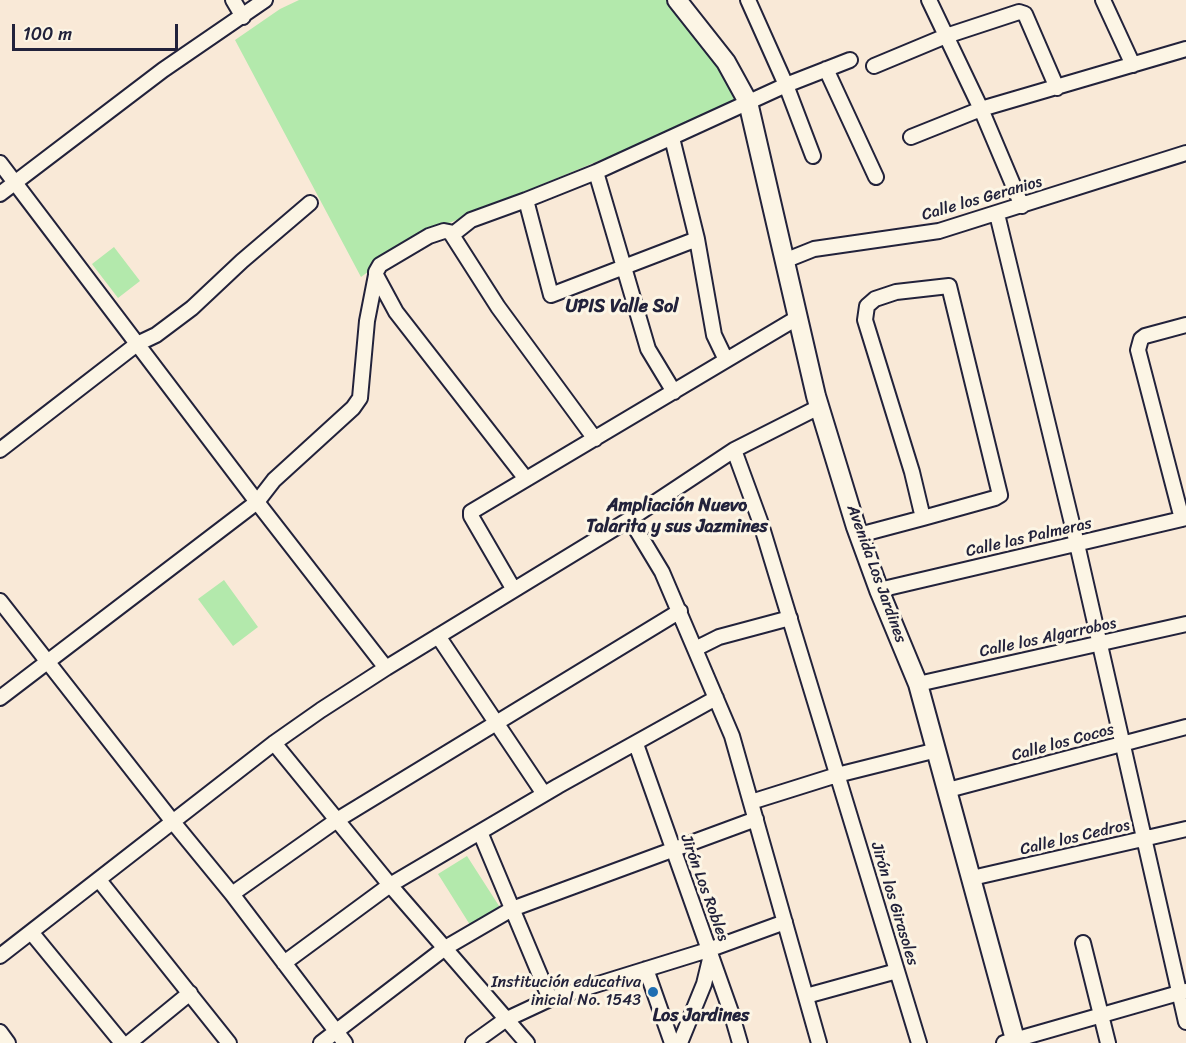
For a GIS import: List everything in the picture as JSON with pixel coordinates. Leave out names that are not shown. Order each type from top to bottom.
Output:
[{"type":"street","points":[[233,0],[243,17]]},
{"type":"street","points":[[0,194],[163,70],[265,0]]},
{"type":"street","name":"Avenida Los Jardines","points":[[677,0],[726,62],[748,102],[819,407],[879,591],[918,684],[972,878],[1012,1042]]},
{"type":"street","points":[[748,0],[786,86],[813,156]]},
{"type":"street","points":[[929,0],[981,110],[1022,206]]},
{"type":"street","points":[[1103,0],[1133,65]]},
{"type":"street","points":[[874,66],[946,36],[1019,12],[1025,14],[1057,88]]},
{"type":"street","points":[[911,137],[981,110],[1186,49]]},
{"type":"street","points":[[0,698],[257,502],[274,480],[342,419],[360,398],[367,321],[376,272],[380,265],[429,236],[444,231],[454,233],[471,220],[596,172],[748,102],[850,60]]},
{"type":"street","points":[[826,69],[876,177]]},
{"type":"street","points":[[672,138],[697,239],[714,335],[726,360]]},
{"type":"street","name":"Calle los Geranios","points":[[784,261],[814,249],[939,231],[1186,153]]},
{"type":"street","points":[[0,163],[136,344],[386,668]]},
{"type":"street","points":[[596,172],[648,349],[674,392]]},
{"type":"street","points":[[526,200],[551,295],[697,239]]},
{"type":"street","points":[[0,450],[136,344],[156,335],[192,308],[242,261],[310,203]]},
{"type":"street","points":[[997,214],[1182,991],[1186,1022]]},
{"type":"street","points":[[454,233],[452,235],[498,307],[595,439]]},
{"type":"street","points":[[376,275],[396,312],[525,479]]},
{"type":"street","points":[[859,535],[923,518],[1000,495],[950,286],[896,292],[875,299],[867,306],[865,320],[912,472],[923,518]]},
{"type":"street","points":[[514,590],[471,516],[471,512],[797,318]]},
{"type":"street","points":[[1184,518],[1138,350],[1141,339],[1145,336],[1186,325]]},
{"type":"street","points":[[0,956],[274,743],[386,668],[630,519],[734,450],[819,407]]},
{"type":"street","name":"Jirón los Girasoles","points":[[734,450],[760,521],[919,1043]]},
{"type":"street","name":"Calle las Palmeras","points":[[879,591],[1184,518]]},
{"type":"street","points":[[630,519],[662,572],[732,736],[819,1043]]},
{"type":"street","points":[[0,602],[232,894],[340,1037]]},
{"type":"street","points":[[232,894],[337,820],[680,611]]},
{"type":"street","points":[[695,649],[719,637],[790,618]]},
{"type":"street","name":"Calle los Algarrobos","points":[[918,684],[1186,624]]},
{"type":"street","points":[[438,636],[544,794]]},
{"type":"street","points":[[284,963],[390,885],[544,794],[716,699]]},
{"type":"street","name":"Calle los Cocos","points":[[948,790],[1186,727]]},
{"type":"street","points":[[274,743],[390,885],[527,1043]]},
{"type":"street","name":"Jirón Los Robles","points":[[636,744],[740,1043]]},
{"type":"street","points":[[751,802],[837,775],[937,750]]},
{"type":"street","points":[[321,1043],[340,1037],[445,948],[512,909],[756,819]]},
{"type":"street","name":"Calle los Cedros","points":[[972,878],[1186,829]]},
{"type":"street","points":[[480,832],[550,999]]},
{"type":"street","points":[[99,880],[229,1043]]},
{"type":"street","points":[[473,1043],[505,1020],[550,999],[710,952],[785,922]]},
{"type":"street","points":[[31,932],[122,1043]]},
{"type":"street","points":[[1083,943],[1108,1043]]},
{"type":"street","points":[[680,1043],[704,984],[710,952]]},
{"type":"street","points":[[646,969],[672,1043]]},
{"type":"street","points":[[806,996],[897,971]]},
{"type":"street","points":[[1012,1042],[1182,991]]},
{"type":"street","points":[[129,1043],[190,993]]},
{"type":"street","points":[[0,1032],[8,1043]]},
{"type":"green space","points":[[299,0],[667,0],[709,49],[740,102],[442,226],[387,258],[361,277],[235,40],[280,9]]},
{"type":"green space","points":[[114,247],[140,281],[118,298],[92,264]]},
{"type":"green space","points":[[224,580],[258,627],[233,646],[198,599]]},
{"type":"green space","points":[[467,856],[501,909],[472,928],[438,874]]},
{"type":"place","name":"Institución educativa inicial No. 1543","points":[[653,992]]},
{"type":"district","name":"UPIS Valle Sol","points":[[622,307]]},
{"type":"district","name":"Ampliación Nuevo Talarita y sus Jazmines","points":[[677,516]]},
{"type":"district","name":"Los Jardines","points":[[701,1016]]}]
